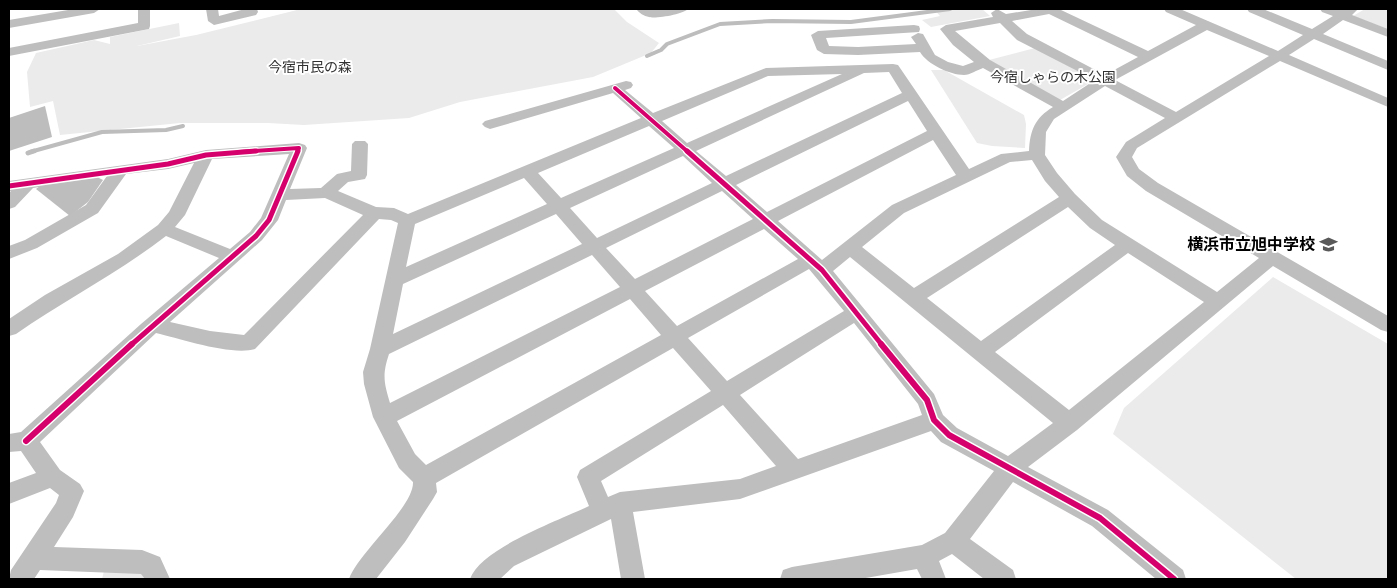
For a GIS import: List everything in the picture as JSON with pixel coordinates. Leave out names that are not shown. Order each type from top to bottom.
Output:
[{"type":"street","points":[[9,24],[94,9]]},
{"type":"street","points":[[9,52],[144,26],[144,9]]},
{"type":"street","points":[[212,9],[214,20],[252,12],[250,9]]},
{"type":"street","points":[[642,9],[652,14],[682,9]]},
{"type":"street","points":[[1062,106],[984,62],[958,45],[946,29],[998,14],[1053,9],[1149,57]]},
{"type":"street","points":[[1170,9],[1388,104]]},
{"type":"street","points":[[1253,9],[1388,66]]},
{"type":"street","points":[[1326,9],[1347,12],[1388,33]]},
{"type":"street","points":[[1347,12],[1279,56],[1131,144],[1124,157],[1133,172],[1152,187],[1388,324]]},
{"type":"street","points":[[998,14],[1022,37],[1177,118]]},
{"type":"street","points":[[1206,25],[1105,80],[1048,116],[1038,132],[1038,155],[1051,177],[1069,198],[1096,224],[1217,302]]},
{"type":"street","points":[[924,48],[858,51],[824,50],[818,34],[913,27],[930,58],[942,65],[964,71],[984,62]]},
{"type":"street","points":[[407,221],[766,72],[893,68],[966,177]]},
{"type":"street","points":[[394,280],[866,69]]},
{"type":"street","points":[[490,124],[621,89],[650,119],[816,265],[857,312],[928,400],[934,420],[949,434],[1100,518],[1174,579]]},
{"type":"street","points":[[380,348],[911,94]]},
{"type":"street","points":[[384,417],[937,132]]},
{"type":"street","points":[[326,193],[343,178],[359,175],[360,144]]},
{"type":"street","points":[[9,186],[168,164],[206,154],[298,148],[269,220],[256,236],[18,442],[52,477],[72,491],[65,509],[20,579]]},
{"type":"street","points":[[9,329],[52,300],[124,259],[164,229],[176,215],[206,154]]},
{"type":"street","points":[[424,478],[675,337],[851,248],[898,208],[1007,157],[1038,155]]},
{"type":"street","points":[[9,253],[30,244],[92,208],[121,169]]},
{"type":"street","points":[[526,170],[794,470]]},
{"type":"street","points":[[9,202],[28,183]]},
{"type":"street","points":[[280,195],[326,193],[337,196],[358,208],[374,213],[394,214],[407,221]]},
{"type":"street","points":[[914,298],[1069,198]]},
{"type":"street","points":[[153,325],[210,339],[248,343],[374,213]]},
{"type":"street","points":[[360,579],[397,534],[425,492],[424,478],[407,461],[384,417],[374,384],[373,372],[380,348],[407,221]]},
{"type":"street","points":[[164,229],[231,256]]},
{"type":"street","points":[[981,352],[1127,245]]},
{"type":"street","points":[[851,248],[1069,423]]},
{"type":"street","points":[[792,579],[924,556],[954,541],[1010,468],[1069,423],[1272,257]]},
{"type":"street","points":[[633,579],[611,506],[588,477],[857,312]]},
{"type":"street","points":[[482,579],[505,558],[611,506],[740,489],[880,441],[934,420]]},
{"type":"street","points":[[9,494],[52,477]]},
{"type":"street","points":[[954,541],[1004,579]]},
{"type":"street","points":[[924,556],[934,579]]},
{"type":"street","points":[[33,558],[142,562],[151,566],[158,579]]},
{"type":"green space","name":"今宿市民の森","points":[[301,9],[614,9],[627,22],[659,43],[651,53],[593,77],[460,102],[409,118],[304,125],[180,123],[60,135],[53,101],[30,107],[27,72],[36,53],[94,40],[110,44],[110,37],[179,23],[180,36],[137,46],[196,35]]},
{"type":"green space","points":[[934,9],[982,9],[990,16],[931,27],[922,20],[940,16]]},
{"type":"green space","points":[[1365,9],[1388,9],[1388,29],[1353,16]]},
{"type":"green space","name":"今宿しゃらの木公園","points":[[1035,48],[1095,80],[1060,100],[989,60]]},
{"type":"green space","points":[[931,70],[944,70],[1024,115],[1026,124],[1025,148],[977,143]]},
{"type":"green space","points":[[1273,277],[1388,344],[1388,579],[1296,579],[1113,434],[1124,408]]},
{"type":"green space","points":[[104,571],[143,572],[147,579],[102,579]]},
{"type":"shaded area","points":[[45,106],[52,137],[9,151],[9,118]]},
{"type":"shaded area","points":[[97,177],[103,180],[88,202],[70,216],[36,189],[40,186]]},
{"type":"waterway","points":[[647,56],[661,50],[667,44],[720,24],[772,21],[851,22],[950,9]]},
{"type":"waterway","points":[[30,152],[102,132],[166,130],[183,126]]},
{"type":"waterway","points":[[28,153],[34,151]]},
{"type":"cycle path","points":[[615,88],[822,270],[927,400],[934,420],[949,435],[1100,518],[1174,579]]},
{"type":"cycle path","points":[[9,186],[168,164],[206,155],[299,148],[269,220],[256,236],[148,329],[26,441]]},
{"type":"place","name":"横浜市立旭中学校","points":[[1329,244]]}]
